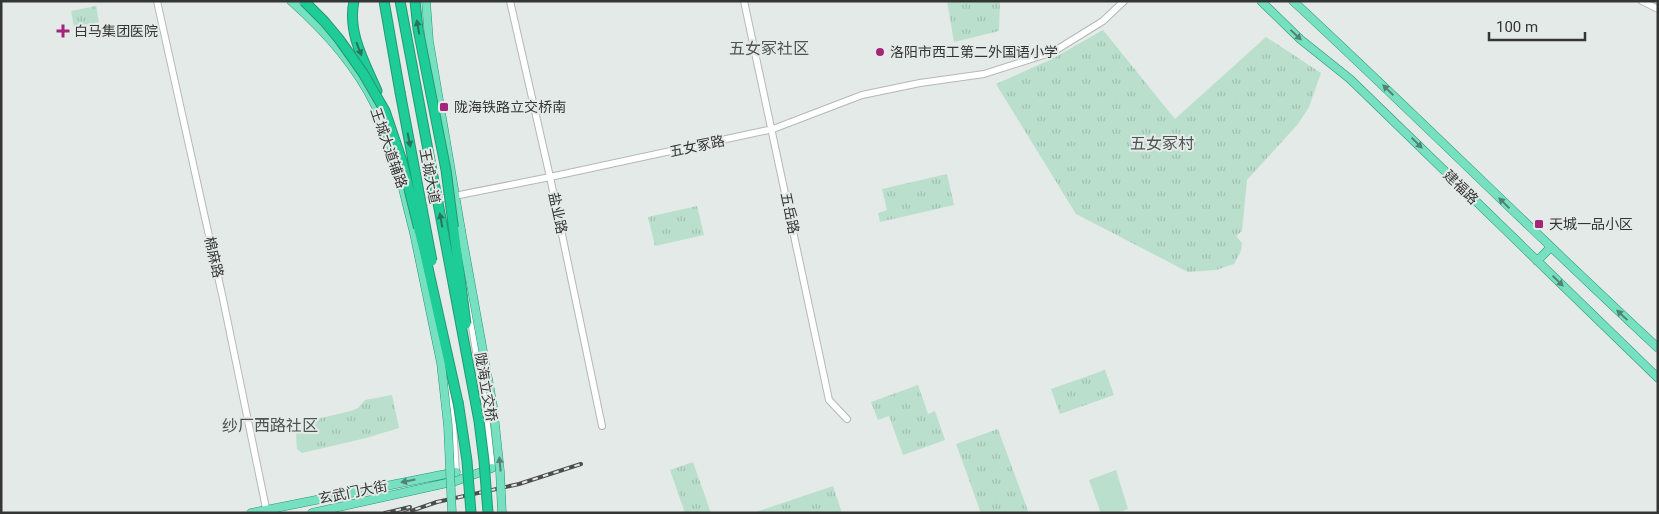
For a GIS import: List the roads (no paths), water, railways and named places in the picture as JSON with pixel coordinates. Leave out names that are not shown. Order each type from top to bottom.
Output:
[{"type":"highway","points":[[304,1],[339,38],[385,110]]},
{"type":"highway","points":[[354,1],[352,20],[354,33],[385,110],[406,179],[459,407],[467,461],[470,513]]},
{"type":"highway","name":"王城大道","points":[[384,1],[459,407]]},
{"type":"highway","name":"王城大道","points":[[400,1],[450,268]]},
{"type":"highway","points":[[415,1],[418,29],[446,170],[479,421]]},
{"type":"highway","name":"陇海立交桥","points":[[450,268],[479,421],[488,513]]},
{"type":"main road","name":"王城大道辅路","points":[[291,1],[340,50],[375,104],[398,169],[414,233],[441,363],[448,426],[452,513]]},
{"type":"main road","points":[[426,1],[429,41],[454,196],[494,413],[502,513]]},
{"type":"main road","name":"建福路","points":[[1261,1],[1300,39],[1350,78],[1658,378]]},
{"type":"main road","name":"建福路","points":[[1293,1],[1362,64],[1550,248],[1658,348]]},
{"type":"main road","points":[[1537,261],[1550,248]]},
{"type":"main road","name":"玄武门大街","points":[[312,513],[456,481],[492,468]]},
{"type":"main road","name":"玄武门大街","points":[[251,513],[456,472]]},
{"type":"street","name":"棉麻路","points":[[157,1],[223,299],[267,511]]},
{"type":"street","name":"盐业路","points":[[510,1],[550,177],[602,426]]},
{"type":"street","name":"五岳路","points":[[744,1],[829,400],[847,419]]},
{"type":"street","name":"五女冢路","points":[[407,206],[772,130],[862,95],[920,83],[984,74],[1053,52],[1103,21],[1124,1]]},
{"type":"street","points":[[1642,1],[1658,9]]},
{"type":"street","points":[[454,196],[457,229],[485,407],[492,468]]},
{"type":"street","points":[[407,206],[418,232],[449,387],[456,472]]},
{"type":"railway","points":[[405,513],[437,502],[519,484],[581,464]]},
{"type":"railway","points":[[385,513],[410,507]]},
{"type":"place","name":"白马集团医院","points":[[63,31]]},
{"type":"place","name":"洛阳市西工第二外国语小学","points":[[880,52]]},
{"type":"place","name":"陇海铁路立交桥南","points":[[444,107]]},
{"type":"place","name":"天城一品小区","points":[[1539,224]]},
{"type":"district","name":"五女冢社区","points":[[769,48]]},
{"type":"district","name":"五女冢村","points":[[1162,143]]},
{"type":"district","name":"纱厂西路社区","points":[[270,425]]}]
